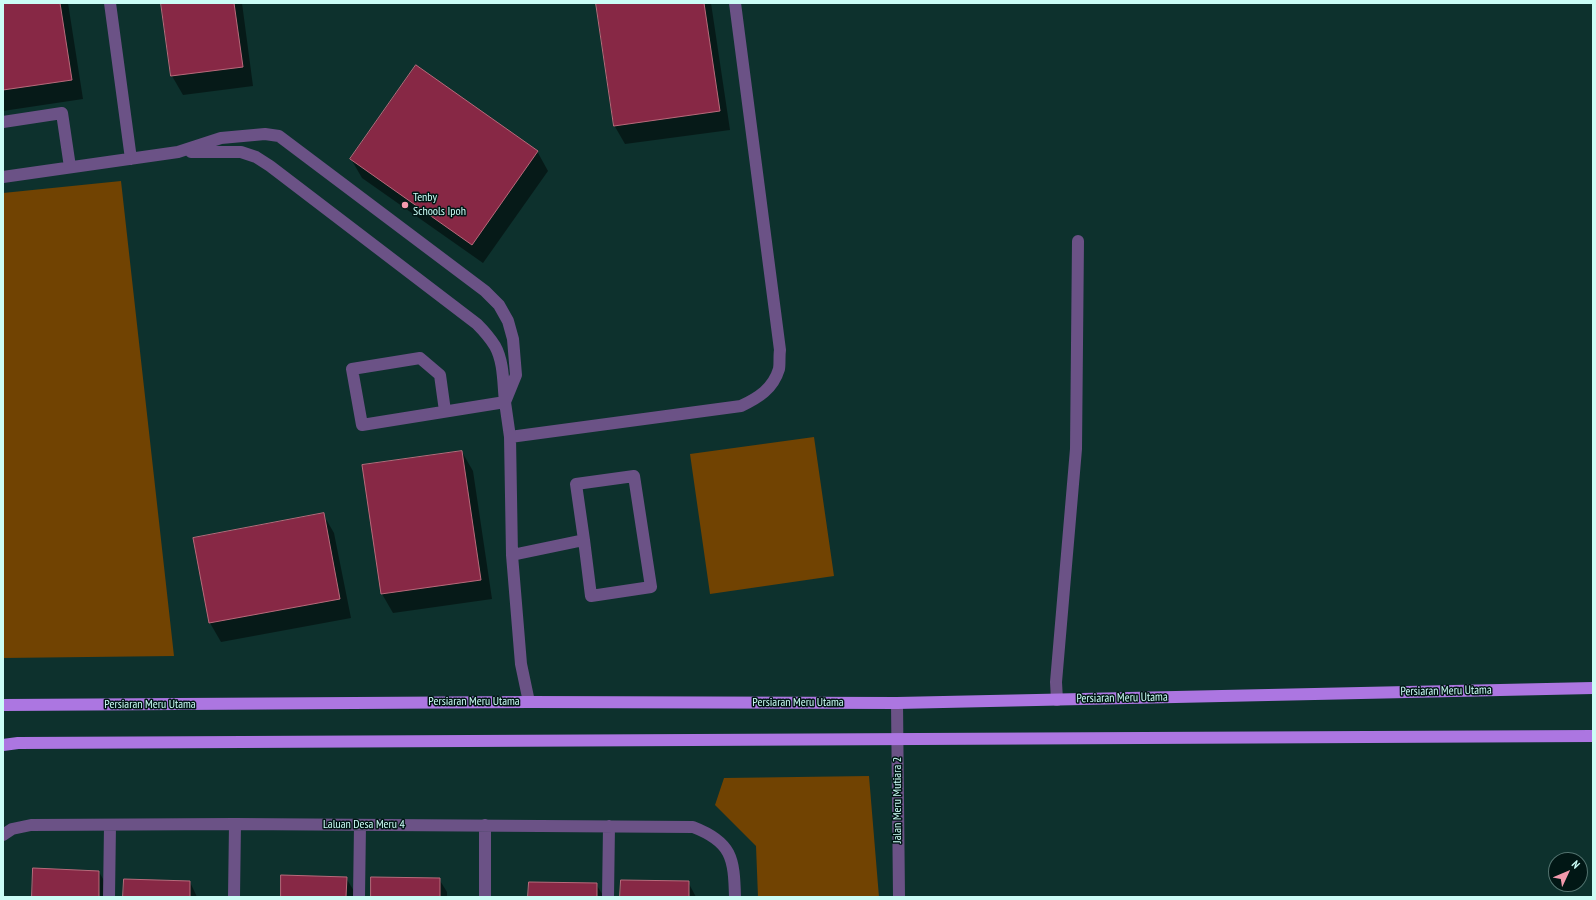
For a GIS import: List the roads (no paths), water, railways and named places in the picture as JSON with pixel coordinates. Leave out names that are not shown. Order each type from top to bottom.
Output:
[{"type":"main road","name":"Persiaran Meru Utama","points":[[3,705],[529,702],[898,703],[1593,688]]},
{"type":"main road","points":[[3,745],[18,743],[898,738],[1593,736]]},
{"type":"street","points":[[110,3],[131,159]]},
{"type":"street","points":[[510,437],[741,406],[758,397],[771,386],[779,369],[780,350],[736,3]]},
{"type":"street","points":[[3,122],[62,113],[70,167]]},
{"type":"street","points":[[178,152],[221,138],[265,134],[279,136],[485,291],[498,305],[508,321],[513,339],[516,375],[505,402]]},
{"type":"street","points":[[3,177],[178,152],[241,152],[256,157],[295,185],[477,324],[492,342],[500,358],[510,437],[512,555],[521,664],[529,702]]},
{"type":"street","points":[[1057,700],[1056,682],[1076,448],[1078,241]]},
{"type":"street","points":[[445,411],[440,375],[420,358],[352,368],[362,425],[505,402]]},
{"type":"street","points":[[634,476],[651,587],[592,596],[584,540],[576,484],[634,476]]},
{"type":"street","points":[[512,555],[584,540]]},
{"type":"street","name":"Jalan Meru Mutiara 2","points":[[898,703],[899,897]]},
{"type":"street","points":[[234,897],[235,824]]},
{"type":"street","name":"Laluan Desa Meru 4","points":[[3,835],[12,829],[31,825],[235,824],[693,827],[709,833],[722,843],[731,857],[734,872],[735,897]]},
{"type":"street","points":[[109,897],[110,825]]},
{"type":"street","points":[[359,897],[360,825]]},
{"type":"street","points":[[485,825],[485,897]]},
{"type":"street","points":[[608,897],[609,826]]},
{"type":"place","name":"Tenby Schools Ipoh","points":[[405,205]]}]
